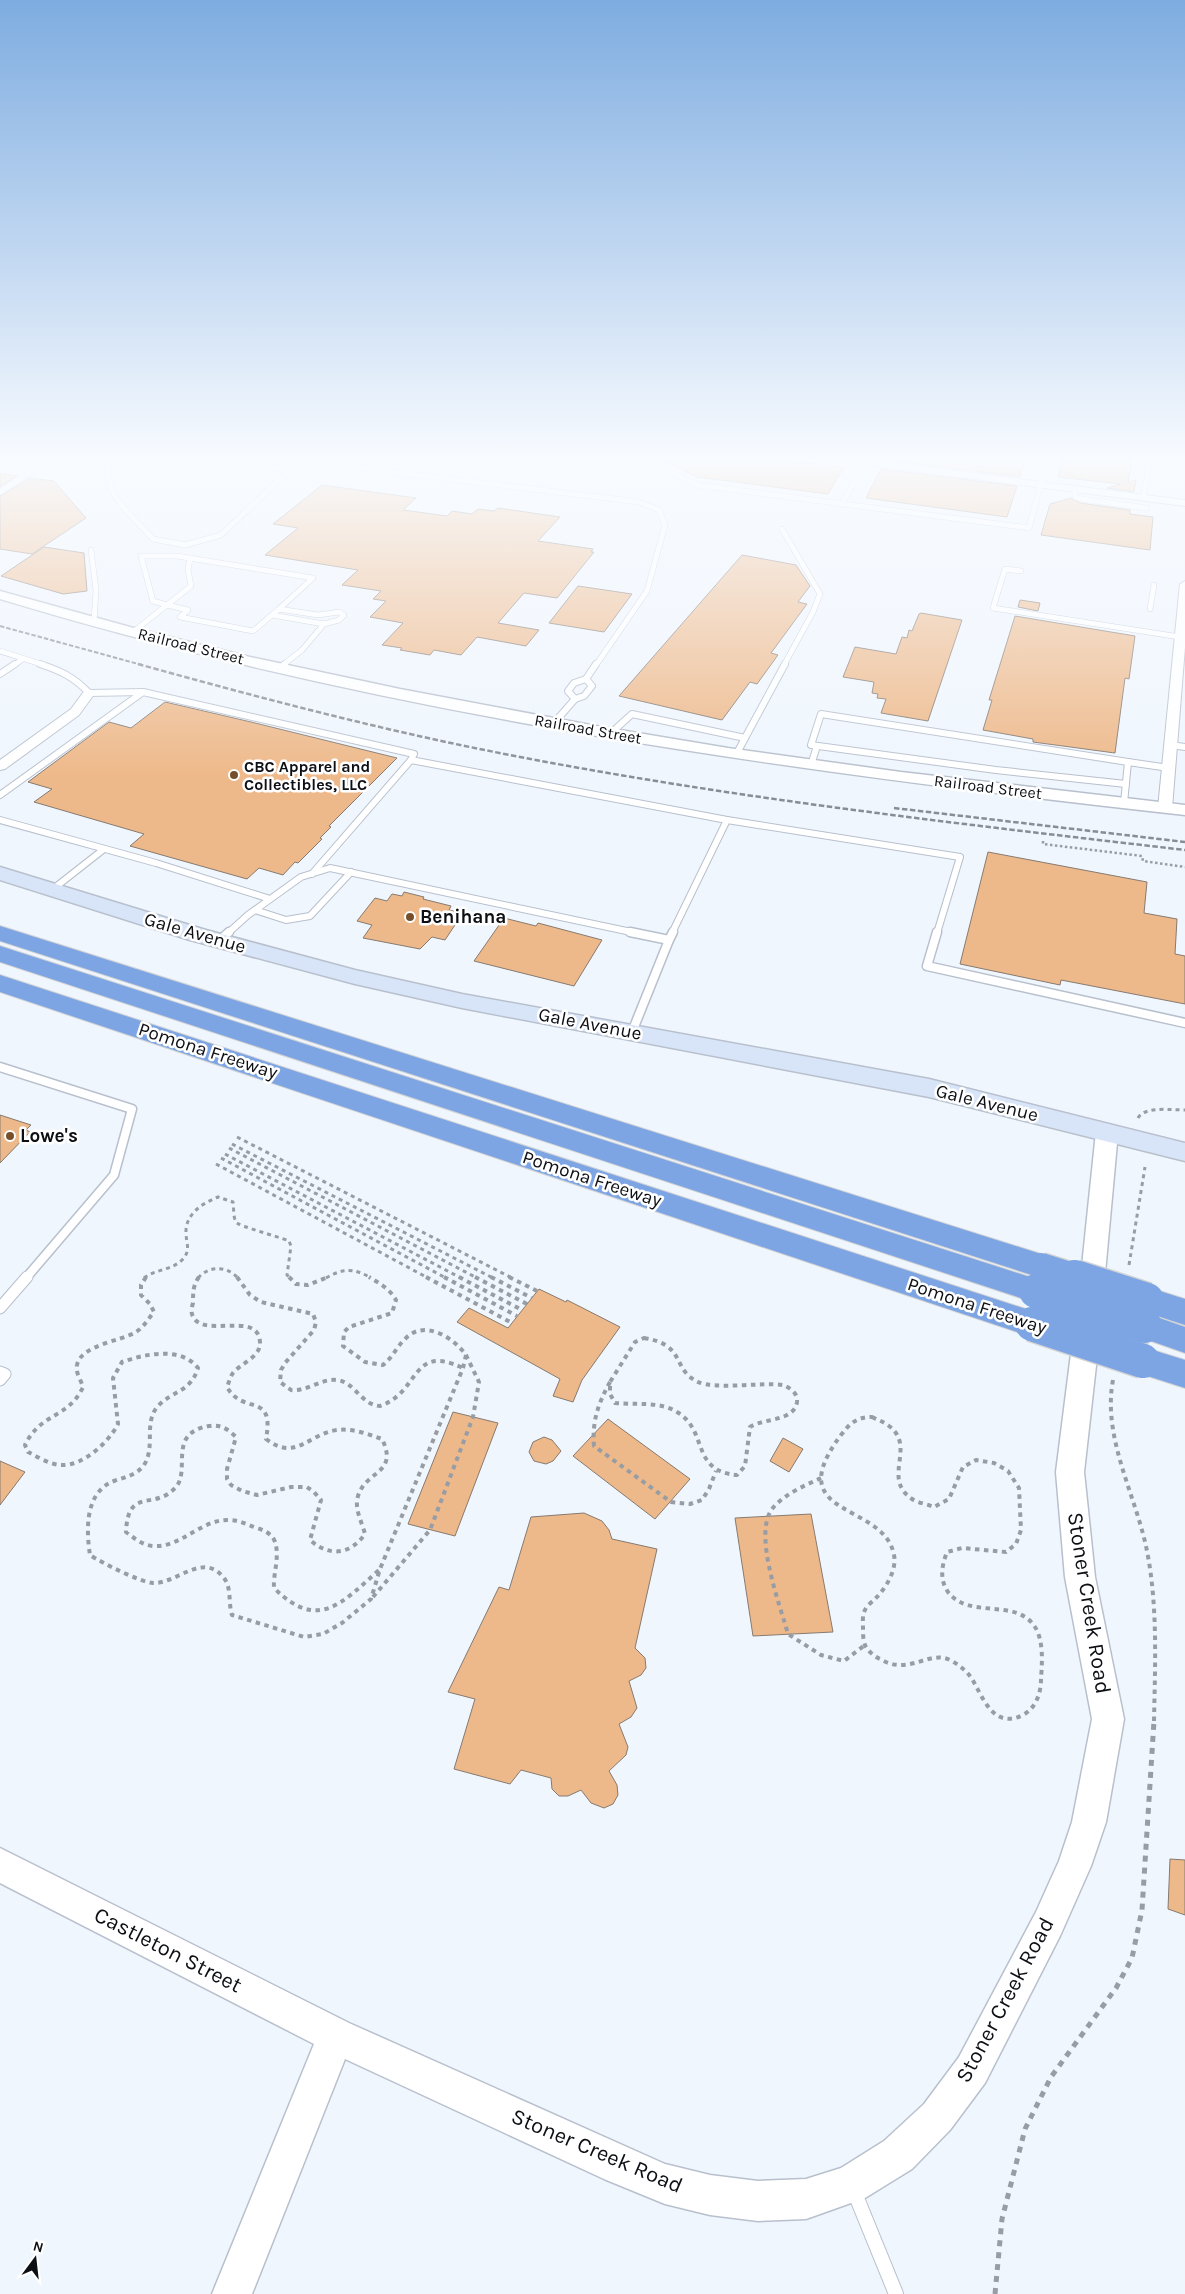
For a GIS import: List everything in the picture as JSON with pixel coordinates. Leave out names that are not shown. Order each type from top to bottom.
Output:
[{"type":"highway","name":"Pomona Freeway","points":[[0,933],[1036,1297],[1145,1332],[1185,1311]]},
{"type":"highway","points":[[0,954],[1036,1297]]},
{"type":"highway","points":[[0,966],[1036,1297]]},
{"type":"highway","name":"Pomona Freeway","points":[[0,983],[1036,1297],[1145,1332],[1185,1374]]},
{"type":"highway","points":[[1145,1332],[1185,1340]]},
{"type":"highway","points":[[1145,1332],[1185,1355]]},
{"type":"main road","name":"Gale Avenue","points":[[0,873],[219,941],[355,977],[462,1001],[929,1088],[1185,1152]]},
{"type":"street","points":[[1165,808],[1171,745],[1180,694],[1180,637],[1185,584]]},
{"type":"street","name":"Railroad Street","points":[[0,595],[214,654],[436,702],[611,733],[811,765],[1185,810]]},
{"type":"street","points":[[0,766],[75,712],[89,693]]},
{"type":"street","name":"Stoner Creek Road","points":[[336,2036],[664,2184],[710,2195],[758,2201],[806,2199],[851,2184],[898,2155],[937,2117],[972,2070],[1048,1924],[1074,1866],[1089,1822],[1108,1719],[1080,1577],[1070,1472],[1098,1237],[1107,1132]]},
{"type":"street","name":"Castleton Street","points":[[0,1865],[336,2036]]},
{"type":"street","points":[[232,2294],[336,2036]]},
{"type":"lane","points":[[93,564],[96,590],[94,622]]},
{"type":"lane","points":[[143,564],[153,601],[188,610],[180,617],[253,632],[313,578],[227,564]]},
{"type":"lane","points":[[133,632],[191,586],[188,570],[189,564]]},
{"type":"lane","points":[[575,699],[568,691],[574,683],[586,679],[647,591],[654,564]]},
{"type":"lane","points":[[737,753],[820,594],[804,564]]},
{"type":"lane","points":[[1021,571],[1005,569],[993,608],[1180,637]]},
{"type":"lane","points":[[1150,610],[1154,585]]},
{"type":"lane","points":[[272,615],[324,624],[338,620],[344,615],[339,612],[318,615],[279,609]]},
{"type":"lane","points":[[280,668],[302,650],[324,624]]},
{"type":"lane","points":[[0,651],[62,671],[76,679],[89,693],[142,692],[414,754],[411,760],[312,874]]},
{"type":"lane","points":[[0,674],[23,658]]},
{"type":"lane","points":[[554,723],[575,699],[584,696],[592,686],[586,679]]},
{"type":"lane","points":[[0,795],[142,692]]},
{"type":"lane","points":[[611,733],[632,714],[745,738]]},
{"type":"lane","points":[[1126,784],[996,770],[811,745],[821,714],[1169,768]]},
{"type":"lane","points":[[1171,745],[1185,747]]},
{"type":"lane","points":[[811,765],[818,746]]},
{"type":"lane","points":[[411,760],[727,820],[960,857],[927,966],[1185,1023]]},
{"type":"lane","points":[[1124,803],[1128,762]]},
{"type":"lane","points":[[0,820],[270,899]]},
{"type":"lane","points":[[632,1032],[669,940],[727,820]]},
{"type":"lane","points":[[53,889],[104,849]]},
{"type":"lane","points":[[219,941],[255,910],[301,877],[330,868],[669,940]]},
{"type":"lane","points":[[255,910],[286,920],[310,916],[351,872]]},
{"type":"lane","points":[[0,1067],[132,1110],[114,1175],[0,1308]]},
{"type":"lane","points":[[0,1372],[5,1374],[0,1380]]},
{"type":"lane","points":[[851,2184],[896,2294]]},
{"type":"path","points":[[1043,841],[1043,844],[1142,856],[1143,861],[1185,867]]},
{"type":"path","points":[[1138,1118],[1140,1114],[1146,1111],[1185,1110]]},
{"type":"path","points":[[238,1137],[537,1291]]},
{"type":"path","points":[[232,1144],[532,1298]]},
{"type":"path","points":[[229,1148],[527,1304]]},
{"type":"path","points":[[225,1154],[522,1310]]},
{"type":"path","points":[[221,1158],[517,1316]]},
{"type":"path","points":[[216,1164],[512,1323]]},
{"type":"path","points":[[218,1197],[233,1202],[235,1221],[239,1226],[273,1234],[289,1241],[291,1246],[287,1275],[296,1284],[311,1285],[349,1269],[359,1270],[392,1292],[396,1300],[392,1313],[382,1319],[356,1322],[344,1332],[343,1346],[365,1362],[383,1365],[392,1358],[408,1335],[422,1330],[447,1337],[462,1347],[479,1382],[473,1417],[430,1530],[371,1599],[342,1623],[323,1634],[304,1636],[232,1615],[228,1606],[228,1584],[222,1575],[210,1568],[200,1566],[189,1569],[168,1582],[150,1583],[101,1562],[90,1554],[88,1543],[92,1503],[105,1486],[127,1479],[137,1473],[144,1465],[149,1455],[150,1422],[153,1412],[159,1404],[182,1392],[191,1384],[198,1368],[190,1358],[183,1356],[142,1355],[122,1362],[113,1378],[118,1424],[116,1431],[110,1438],[75,1462],[62,1465],[28,1452],[25,1444],[29,1435],[40,1422],[77,1402],[83,1387],[77,1371],[77,1364],[81,1356],[89,1350],[134,1332],[149,1320],[154,1312],[150,1304],[141,1295],[140,1288],[142,1282],[150,1274],[174,1266],[182,1261],[189,1245],[186,1228],[188,1221],[206,1201],[218,1197]]},
{"type":"path","points":[[380,1569],[343,1601],[328,1609],[312,1611],[299,1608],[274,1588],[272,1579],[277,1549],[273,1538],[265,1531],[227,1520],[215,1522],[165,1546],[154,1546],[135,1540],[126,1532],[126,1521],[131,1508],[139,1501],[161,1496],[174,1490],[182,1480],[181,1449],[186,1439],[194,1431],[208,1426],[222,1426],[232,1430],[236,1437],[228,1466],[227,1479],[232,1487],[256,1495],[267,1494],[288,1486],[305,1486],[316,1492],[321,1500],[312,1524],[310,1540],[318,1549],[333,1553],[352,1549],[360,1543],[365,1534],[363,1522],[356,1508],[358,1497],[362,1487],[381,1472],[388,1461],[388,1449],[382,1439],[350,1431],[334,1430],[296,1448],[282,1448],[272,1445],[266,1439],[270,1426],[267,1412],[258,1405],[236,1400],[229,1394],[227,1387],[236,1370],[257,1354],[260,1345],[259,1336],[253,1328],[218,1326],[197,1322],[192,1314],[195,1283],[200,1275],[210,1269],[218,1267],[226,1269],[233,1273],[257,1301],[293,1307],[313,1314],[316,1322],[310,1337],[283,1366],[279,1378],[281,1384],[288,1390],[297,1391],[326,1381],[338,1380],[346,1382],[364,1402],[375,1406],[388,1404],[400,1395],[418,1370],[427,1362],[442,1360],[454,1362],[463,1368]]},
{"type":"path","points":[[610,1382],[610,1394],[615,1403],[666,1408],[678,1412],[690,1423],[710,1468],[716,1471],[722,1475],[736,1475],[745,1466],[750,1427],[758,1421],[787,1416],[796,1407],[798,1398],[794,1390],[786,1385],[776,1383],[714,1386],[700,1383],[688,1376],[672,1348],[656,1339],[644,1338],[635,1342],[610,1382],[596,1408],[593,1435],[594,1446],[671,1502],[686,1505],[698,1504],[707,1495],[716,1471]]},
{"type":"path","points":[[371,1599],[380,1569],[463,1368],[466,1355]]},
{"type":"path","points":[[872,1417],[888,1423],[897,1431],[902,1443],[897,1465],[898,1486],[910,1499],[934,1507],[950,1499],[963,1467],[976,1460],[994,1463],[1008,1471],[1019,1488],[1021,1530],[1016,1544],[1006,1552],[962,1548],[946,1552],[941,1566],[942,1582],[948,1595],[963,1604],[977,1608],[1004,1609],[1020,1614],[1033,1623],[1039,1636],[1041,1680],[1037,1701],[1026,1713],[1013,1719],[998,1716],[985,1707],[968,1673],[950,1659],[930,1657],[913,1665],[895,1666],[878,1659],[865,1645],[862,1623],[865,1609],[888,1582],[893,1570],[894,1555],[887,1540],[870,1524],[835,1503],[825,1491],[821,1478],[823,1464],[847,1427],[858,1418],[872,1417]]},
{"type":"path","points":[[821,1478],[794,1492],[778,1504],[768,1516],[766,1545],[788,1634],[821,1655],[844,1661],[865,1645]]},
{"type":"building","points":[[19,564],[85,564],[87,591],[63,594],[1,576]]},
{"type":"building","points":[[321,564],[584,564],[557,598],[524,593],[498,623],[539,630],[526,646],[477,637],[461,655],[434,650],[430,655],[382,645],[403,623],[370,617],[386,601],[373,599],[381,591],[342,585],[358,570]]},
{"type":"building","points":[[734,564],[796,565],[810,586],[798,602],[807,604],[771,653],[778,655],[757,684],[750,682],[722,720],[619,696]]},
{"type":"building","points":[[578,586],[632,594],[604,632],[549,623]]},
{"type":"building","points":[[1020,600],[1040,603],[1038,611],[1018,607]]},
{"type":"building","points":[[921,613],[962,620],[928,721],[881,713],[886,699],[877,698],[878,694],[872,693],[874,682],[843,677],[855,647],[896,654],[902,637],[907,638],[909,630],[912,631]]},
{"type":"building","points":[[1015,616],[1135,636],[1129,679],[1125,678],[1115,753],[1033,742],[1033,739],[983,730],[992,700],[989,700]]},
{"type":"building","points":[[165,702],[397,758],[329,826],[331,827],[320,838],[322,839],[283,875],[259,868],[247,879],[130,846],[144,834],[34,802],[52,789],[28,782],[109,722],[131,728]]},
{"type":"building","points":[[988,852],[1147,882],[1144,913],[1177,919],[1175,954],[1185,956],[1185,1004],[1061,980],[1060,985],[960,964]]},
{"type":"building","name":"Benihana","points":[[404,892],[451,906],[449,910],[463,913],[445,940],[432,937],[420,949],[363,938],[372,925],[357,921],[375,898],[387,901],[392,894],[402,896]]},
{"type":"building","points":[[504,918],[536,926],[538,923],[602,940],[574,986],[474,961]]},
{"type":"building","name":"Lowe's","points":[[0,1115],[31,1125],[26,1130],[30,1132],[0,1163]]},
{"type":"building","points":[[539,1289],[566,1302],[567,1300],[620,1327],[582,1380],[573,1402],[553,1396],[560,1379],[457,1322],[469,1308],[508,1328]]},
{"type":"building","points":[[453,1412],[498,1423],[455,1536],[408,1524]]},
{"type":"building","points":[[608,1419],[690,1479],[655,1519],[573,1456]]},
{"type":"building","points":[[544,1437],[552,1440],[561,1451],[553,1461],[546,1464],[534,1461],[529,1452],[533,1442]]},
{"type":"building","points":[[783,1438],[803,1449],[789,1472],[770,1461]]},
{"type":"building","points":[[0,1461],[25,1472],[0,1505]]},
{"type":"building","points":[[584,1513],[602,1521],[609,1530],[612,1539],[657,1549],[635,1648],[645,1658],[646,1668],[641,1675],[629,1681],[637,1708],[631,1717],[619,1724],[628,1747],[626,1755],[609,1771],[617,1785],[618,1795],[613,1804],[604,1808],[591,1803],[581,1790],[568,1796],[559,1796],[552,1789],[551,1778],[521,1770],[510,1784],[454,1769],[475,1699],[448,1692],[499,1587],[509,1590],[531,1517]]},
{"type":"building","points":[[811,1514],[833,1632],[753,1636],[735,1518]]},
{"type":"building","points":[[1170,1859],[1185,1860],[1185,1915],[1168,1909]]},
{"type":"railway","points":[[0,626],[142,665]]},
{"type":"railway","points":[[138,664],[383,728],[465,746],[644,779],[824,806],[1185,850]]},
{"type":"railway","points":[[894,808],[1185,842]]},
{"type":"place","name":"CBC Apparel and Collectibles, LLC","points":[[234,775]]},
{"type":"place","name":"Benihana","points":[[410,917]]},
{"type":"place","name":"Lowe's","points":[[10,1136]]}]
